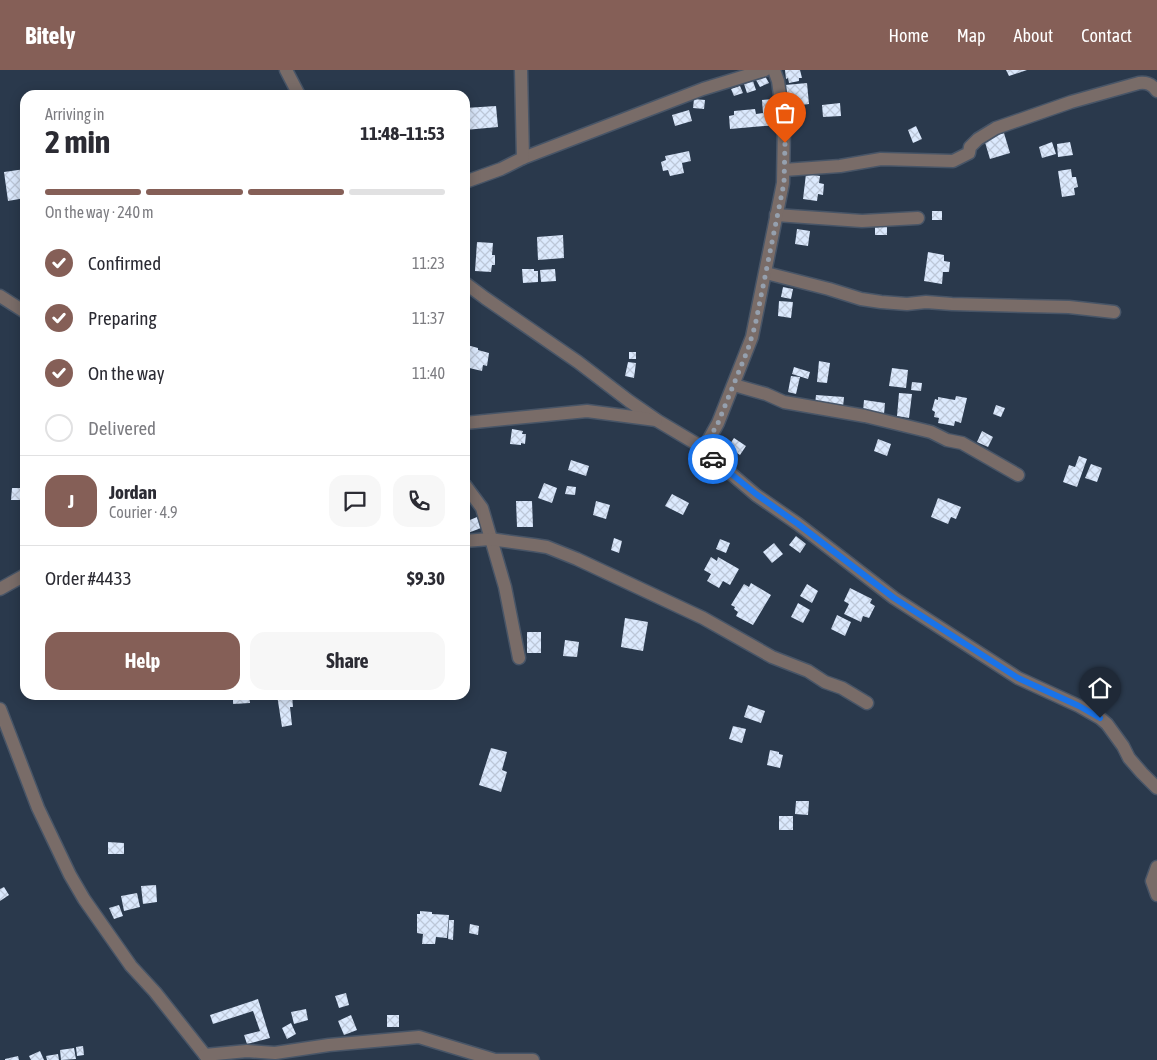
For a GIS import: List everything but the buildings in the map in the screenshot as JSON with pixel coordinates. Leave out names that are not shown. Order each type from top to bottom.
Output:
[{"type":"street","points":[[286,70],[296,90]]},
{"type":"street","points":[[521,70],[523,158]]},
{"type":"street","points":[[470,180],[703,89],[765,70]]},
{"type":"street","points":[[703,450],[718,423],[752,338],[784,183],[784,124],[778,81],[774,70]]},
{"type":"street","points":[[784,170],[840,166],[881,158],[953,161],[969,154],[970,147],[978,139],[996,128],[1031,115],[1139,83],[1148,83],[1154,86],[1157,91]]},
{"type":"street","points":[[776,215],[862,221],[918,218]]},
{"type":"street","points":[[766,273],[829,288],[861,299],[881,302],[1069,307],[1114,312]]},
{"type":"street","points":[[470,287],[571,357],[597,378],[658,421],[683,434],[756,494],[894,598],[1018,678],[1079,706],[1100,718],[1107,724],[1123,746],[1129,758],[1157,788]]},
{"type":"street","points":[[0,296],[20,309]]},
{"type":"street","points":[[734,385],[766,394],[784,402],[865,416],[931,432],[947,440],[962,443],[1018,474]]},
{"type":"street","points":[[470,423],[587,411],[658,421]]},
{"type":"street","points":[[470,492],[482,508],[505,587],[519,658]]},
{"type":"street","points":[[470,541],[490,539],[547,547],[577,559],[703,618],[772,657],[808,671],[825,682],[842,688],[867,702]]},
{"type":"street","points":[[0,589],[20,578]]},
{"type":"street","points":[[0,709],[38,808],[70,875],[84,899],[131,966],[155,992],[207,1057],[246,1051],[275,1053],[329,1045],[419,1037],[495,1060],[533,1060]]},
{"type":"street","points":[[1157,867],[1152,881],[1157,895]]},
{"type":"way so far","points":[[713,459],[703,450],[718,423],[730,390],[734,385],[755,326],[784,183],[785,143]]},
{"type":"route","points":[[713,459],[765,502],[798,524],[894,598],[911,607],[1018,678],[1079,706],[1100,718]]}]
